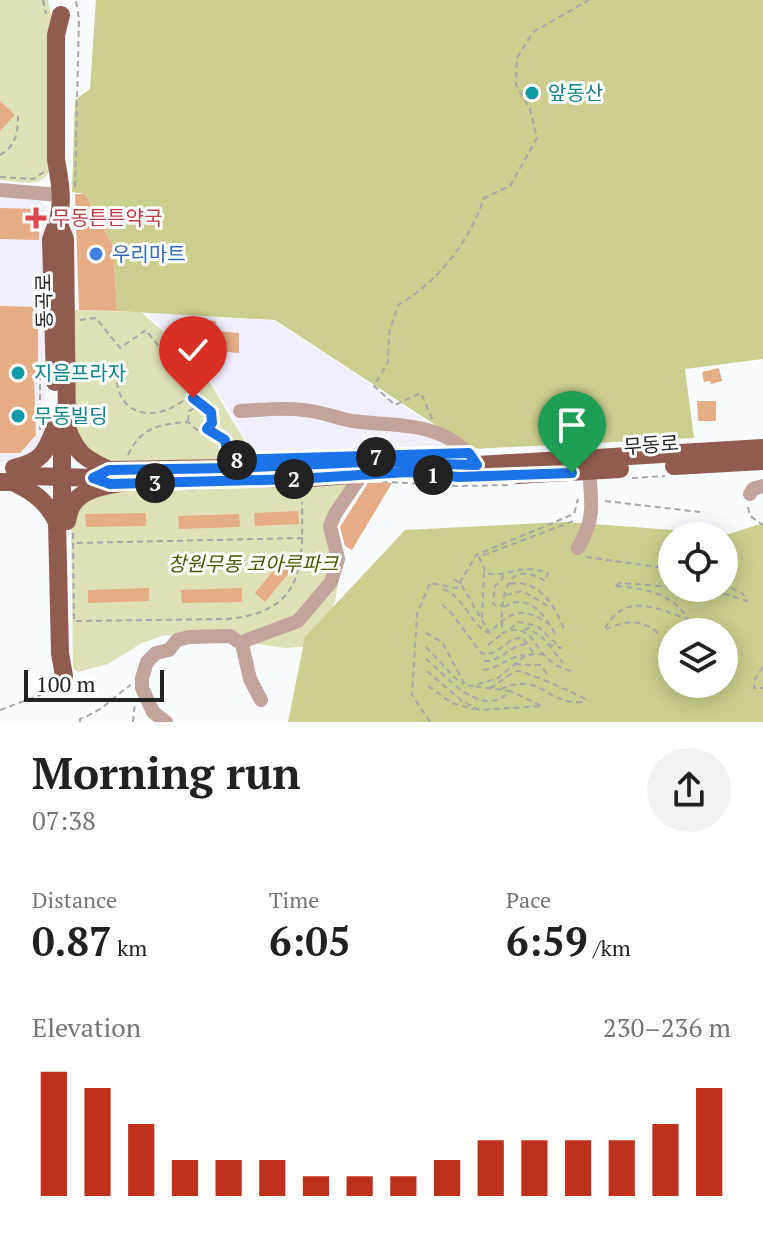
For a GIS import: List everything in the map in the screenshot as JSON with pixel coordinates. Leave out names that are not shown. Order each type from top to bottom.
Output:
[{"type":"main road","name":"동곡로","points":[[56,10],[56,159],[53,171],[67,196],[51,220],[65,239],[56,434],[65,521]]},
{"type":"main road","points":[[64,676],[60,653],[65,521],[72,504],[104,477],[56,434],[42,456],[12,475],[65,521],[72,625],[64,676]]},
{"type":"main road","name":"무동로","points":[[104,477],[365,462],[477,465],[763,448]]},
{"type":"main road","name":"무동로","points":[[12,475],[296,479],[408,472],[459,477],[590,476],[763,461]]},
{"type":"street","points":[[0,190],[67,196]]},
{"type":"street","points":[[240,411],[304,410],[353,421],[432,429],[464,449],[477,465]]},
{"type":"street","points":[[578,548],[589,529],[592,507],[590,476]]},
{"type":"street","points":[[242,644],[298,621],[331,582],[338,559],[330,526],[361,477]]},
{"type":"street","points":[[166,722],[153,712],[142,688],[142,678],[147,662],[156,653],[169,650],[177,640],[189,637],[230,636],[242,644],[250,679],[261,700]]},
{"type":"path","points":[[43,0],[56,10]]},
{"type":"path","points":[[67,196],[79,19],[76,0]]},
{"type":"path","points":[[433,421],[421,393],[395,405],[374,386],[388,362],[389,333],[398,305],[423,290],[449,260],[475,223],[484,198],[510,186],[537,138],[530,109],[516,85],[517,58],[533,32],[589,0]]},
{"type":"path","points":[[0,155],[17,137],[18,113]]},
{"type":"path","points":[[0,177],[37,178],[53,171]]},
{"type":"path","points":[[39,206],[51,220]]},
{"type":"path","points":[[73,322],[96,318],[120,348],[146,330],[188,384],[195,401],[211,412],[212,423],[207,429]]},
{"type":"path","points":[[41,367],[39,380],[56,434]]},
{"type":"path","points":[[117,372],[121,395],[136,411],[148,415],[166,412],[185,399],[193,408]]},
{"type":"path","points":[[202,407],[193,408],[188,414],[188,422],[197,430],[207,429],[225,440],[229,460]]},
{"type":"path","points":[[127,458],[133,445],[150,428],[188,422]]},
{"type":"path","points":[[430,722],[412,695],[417,614],[430,583],[457,588],[476,555],[574,514],[581,482],[590,476]]},
{"type":"path","points":[[361,477],[459,486],[518,484]]},
{"type":"path","points":[[201,486],[232,485]]},
{"type":"path","points":[[757,490],[748,509],[750,516],[763,525]]},
{"type":"path","points":[[482,619],[484,570],[479,557],[592,507],[616,501],[700,512]]},
{"type":"path","points":[[65,521],[72,625],[249,617],[271,608],[299,575],[303,538],[302,502]]},
{"type":"path","points":[[77,543],[303,538]]},
{"type":"path","points":[[578,548],[581,555],[593,559],[658,567]]},
{"type":"path","points":[[484,570],[494,575],[522,568],[548,573],[545,581],[532,575],[517,575],[509,585],[502,621],[503,633]]},
{"type":"path","points":[[503,573],[502,580],[495,586],[495,606],[512,602],[529,603],[539,609],[557,637]]},
{"type":"path","points":[[454,579],[460,583],[489,633]]},
{"type":"path","points":[[509,585],[524,582],[533,585],[555,610],[564,629]]},
{"type":"path","points":[[658,586],[621,583],[614,586],[658,595]]},
{"type":"path","points":[[443,589],[460,599],[475,622],[489,633]]},
{"type":"path","points":[[506,596],[522,591],[555,610]]},
{"type":"path","points":[[738,591],[747,601],[738,598]]},
{"type":"path","points":[[674,602],[687,618]]},
{"type":"path","points":[[442,605],[481,653],[498,652],[506,641],[519,637],[534,655]]},
{"type":"path","points":[[658,633],[645,624],[633,621],[604,630],[612,616],[632,606],[657,609],[685,618]]},
{"type":"path","points":[[489,633],[508,615],[526,612],[550,625]]},
{"type":"path","points":[[488,645],[519,622],[537,626],[561,648],[549,644]]},
{"type":"path","points":[[509,630],[529,628],[536,632],[563,663]]},
{"type":"path","points":[[523,631],[533,638],[553,664],[571,671]]},
{"type":"path","points":[[426,633],[442,642],[465,685]]},
{"type":"path","points":[[484,661],[498,660],[517,645],[527,644]]},
{"type":"path","points":[[426,647],[465,685],[510,691],[542,706],[479,710],[452,703],[428,686]]},
{"type":"path","points":[[483,670],[497,667],[516,656],[545,654]]},
{"type":"path","points":[[472,686],[498,678],[526,655]]},
{"type":"path","points":[[426,659],[467,696],[493,700],[510,691]]},
{"type":"path","points":[[514,664],[540,665],[548,675]]},
{"type":"path","points":[[763,667],[755,679],[754,688],[763,688]]},
{"type":"path","points":[[490,688],[519,670],[578,693],[585,699],[574,703],[562,700],[524,682],[501,689]]},
{"type":"path","points":[[427,671],[462,701],[479,710]]},
{"type":"path","points":[[0,710],[48,692],[64,676]]},
{"type":"path","points":[[80,721],[99,712],[120,692],[142,678]]},
{"type":"shaded area","points":[[0,196],[30,196],[46,207],[48,218],[46,429],[38,455],[15,462],[0,462]]},
{"type":"shaded area","points":[[144,312],[275,321],[470,450],[254,452],[199,360]]},
{"type":"green space","points":[[0,0],[48,0],[51,14],[50,167],[43,179],[37,181],[0,180]]},
{"type":"green space","points":[[96,0],[763,0],[763,359],[685,369],[694,438],[472,449],[275,320],[117,311],[113,246],[85,194],[72,192],[75,100],[90,89]]},
{"type":"green space","points":[[74,310],[141,312],[197,361],[258,463],[96,462],[75,438]]},
{"type":"green space","name":"창원무동 코아루파크","points":[[199,484],[351,485],[333,514],[338,584],[326,628],[311,646],[285,648],[194,635],[165,635],[142,643],[108,664],[78,672],[73,669],[71,517],[79,505],[104,492],[181,490]]},
{"type":"green space","points":[[565,522],[658,529],[658,602],[738,602],[738,531],[763,523],[763,722],[288,722],[305,637],[405,530]]},
{"type":"building","points":[[0,101],[15,115],[0,131]]},
{"type":"building","name":"우리마트","points":[[75,194],[85,194],[113,246],[117,311],[79,310]]},
{"type":"building","points":[[0,208],[36,209],[40,213],[39,240],[0,239]]},
{"type":"building","points":[[0,306],[38,307],[38,359],[34,378],[36,435],[20,453],[0,453]]},
{"type":"building","points":[[203,320],[216,321],[215,331],[239,333],[239,353],[200,349]]},
{"type":"building","points":[[719,368],[722,381],[704,382],[702,372]]},
{"type":"building","points":[[697,401],[716,401],[716,421],[698,421]]},
{"type":"building","points":[[368,483],[392,483],[352,550],[345,546],[340,527]]},
{"type":"building","points":[[298,511],[299,524],[255,526],[254,513]]},
{"type":"building","points":[[146,513],[146,526],[86,527],[85,514]]},
{"type":"building","points":[[239,514],[240,527],[179,529],[178,516]]},
{"type":"building","points":[[283,559],[293,568],[265,602],[255,593]]},
{"type":"building","points":[[149,588],[149,601],[88,603],[88,590]]},
{"type":"building","points":[[242,588],[242,602],[182,603],[181,590]]},
{"type":"place","name":"앞동산","points":[[532,93]]},
{"type":"place","name":"무동튼튼약국","points":[[36,218]]},
{"type":"place","name":"우리마트","points":[[96,254]]},
{"type":"place","name":"지음프라자","points":[[18,373]]},
{"type":"place","name":"무동빌딩","points":[[18,416]]},
{"type":"route","points":[[193,398],[211,412],[212,423],[207,429],[225,440],[229,460],[469,453],[477,465],[365,462],[109,470],[93,478],[110,484],[296,479],[408,472],[459,477],[572,473]]}]
